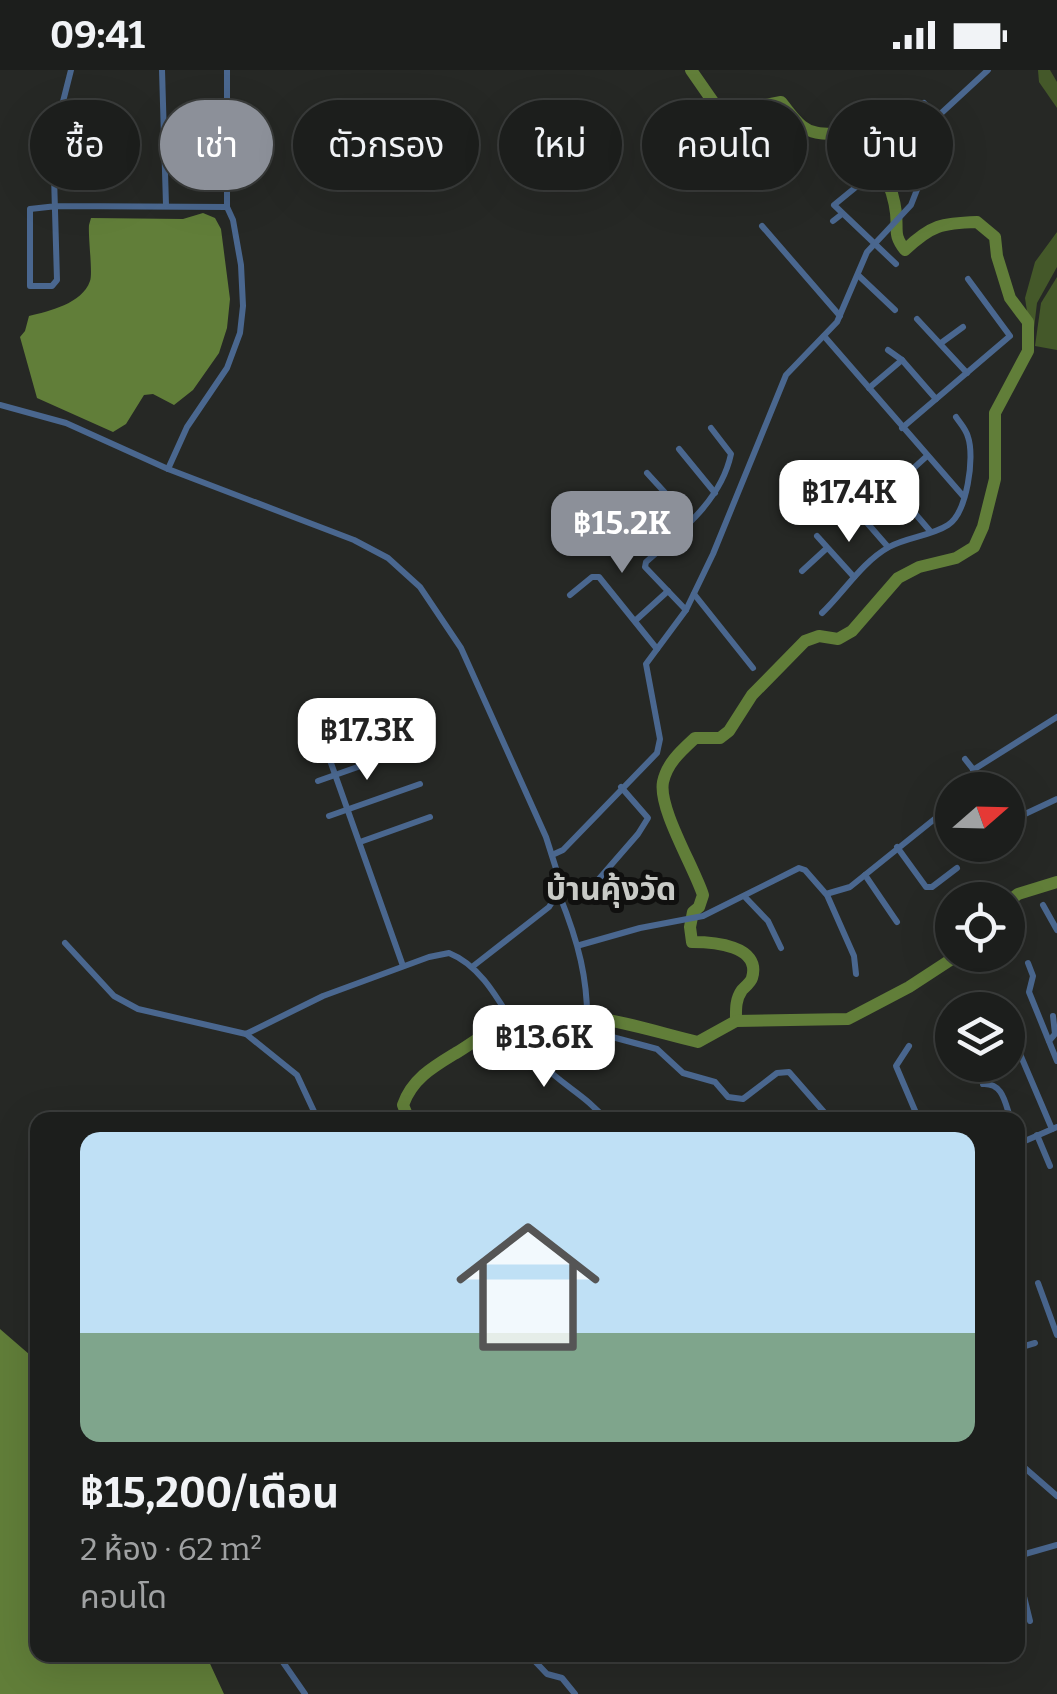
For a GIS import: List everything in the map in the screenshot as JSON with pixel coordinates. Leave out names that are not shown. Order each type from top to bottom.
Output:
[{"type":"street","points":[[71,70],[53,141],[57,206],[57,280],[52,286],[32,288],[28,213],[34,208],[57,206],[166,204],[227,207]]},
{"type":"street","points":[[162,70],[166,204]]},
{"type":"street","points":[[168,469],[187,427],[227,368],[240,333],[241,265],[227,207],[227,70]]},
{"type":"street","points":[[953,102],[988,70]]},
{"type":"street","points":[[850,190],[834,203],[896,264]]},
{"type":"street","points":[[552,855],[563,850],[657,753],[660,739],[646,664],[694,594],[786,374],[840,316],[868,252],[911,205],[917,190]]},
{"type":"street","points":[[833,221],[842,214]]},
{"type":"street","points":[[762,226],[840,316]]},
{"type":"street","points":[[858,275],[895,310]]},
{"type":"street","points":[[902,428],[1010,336],[968,279]]},
{"type":"street","points":[[917,320],[967,373]]},
{"type":"street","points":[[941,344],[962,326]]},
{"type":"street","points":[[824,336],[964,497]]},
{"type":"street","points":[[888,350],[902,360],[936,399]]},
{"type":"street","points":[[868,388],[902,360]]},
{"type":"street","points":[[0,404],[78,428],[168,469],[354,540],[404,570],[433,603],[461,648],[558,870],[558,893],[580,945],[587,1029]]},
{"type":"street","points":[[822,612],[888,547],[950,524],[964,497],[969,476],[969,440],[956,417]]},
{"type":"street","points":[[686,610],[646,567],[646,562],[708,506],[728,471],[732,454],[712,428]]},
{"type":"street","points":[[679,450],[715,493]]},
{"type":"street","points":[[896,484],[927,456]]},
{"type":"street","points":[[728,471],[743,476]]},
{"type":"street","points":[[647,474],[690,520]]},
{"type":"street","points":[[900,496],[930,531]]},
{"type":"street","points":[[862,517],[888,547]]},
{"type":"street","points":[[645,534],[658,551]]},
{"type":"street","points":[[818,536],[854,577]]},
{"type":"street","points":[[802,571],[827,548]]},
{"type":"street","points":[[570,594],[596,575],[657,649]]},
{"type":"street","points":[[635,621],[668,591]]},
{"type":"street","points":[[694,594],[753,668]]},
{"type":"street","points":[[965,759],[973,770],[1057,717]]},
{"type":"street","points":[[326,749],[403,966]]},
{"type":"street","points":[[318,781],[403,751]]},
{"type":"street","points":[[329,816],[420,784]]},
{"type":"street","points":[[598,880],[648,818],[620,788]]},
{"type":"street","points":[[1025,814],[1055,800],[1057,810]]},
{"type":"street","points":[[360,842],[430,817]]},
{"type":"street","points":[[827,895],[866,875],[935,818]]},
{"type":"street","points":[[897,847],[926,887],[958,868]]},
{"type":"street","points":[[580,945],[699,917],[799,868],[827,895],[854,956],[856,974]]},
{"type":"street","points":[[866,875],[897,922]]},
{"type":"street","points":[[472,967],[541,914],[558,893]]},
{"type":"street","points":[[744,898],[766,918],[780,948]]},
{"type":"street","points":[[1043,905],[1057,930]]},
{"type":"street","points":[[65,943],[122,1002],[246,1034],[297,1076],[314,1112]]},
{"type":"street","points":[[246,1034],[323,996],[449,953],[472,967],[541,1063],[599,1112]]},
{"type":"street","points":[[1028,963],[1033,976],[1029,992],[1057,1061]]},
{"type":"street","points":[[1049,1040],[1055,1034],[1053,1016]]},
{"type":"street","points":[[525,1043],[548,1033],[587,1029],[657,1049],[684,1073],[715,1082],[728,1097],[743,1099],[776,1073],[790,1072],[825,1112]]},
{"type":"street","points":[[908,1046],[896,1066],[916,1112]]},
{"type":"street","points":[[1025,1063],[1055,1128],[1025,1139]]},
{"type":"street","points":[[984,1084],[1000,1089],[1009,1112]]},
{"type":"street","points":[[1037,1135],[1050,1166]]},
{"type":"street","points":[[1038,1283],[1057,1335]]},
{"type":"street","points":[[1025,1345],[1034,1342]]},
{"type":"street","points":[[1025,1468],[1057,1496]]},
{"type":"street","points":[[1025,1554],[1056,1545],[1057,1555]]},
{"type":"street","points":[[1025,1601],[1030,1621]]},
{"type":"street","points":[[283,1662],[305,1694]]},
{"type":"street","points":[[536,1662],[547,1674],[562,1678],[574,1694]]},
{"type":"shaded area","points":[[1038,70],[1050,70],[1057,82],[1057,108],[1039,82]]},
{"type":"shaded area","points":[[203,213],[215,218],[221,229],[230,299],[219,353],[193,390],[174,405],[153,394],[144,395],[126,424],[113,432],[37,398],[20,337],[29,316],[64,305],[86,289],[91,277],[91,218],[183,219]]},
{"type":"shaded area","points":[[1057,232],[1057,267],[1037,303],[1032,345],[1025,298],[1035,262]]},
{"type":"shaded area","points":[[1057,277],[1057,350],[1035,346],[1041,303]]},
{"type":"shaded area","points":[[0,1329],[30,1355],[30,1662],[209,1662],[224,1694],[0,1694]]},
{"type":"waterway","points":[[691,70],[716,106],[727,112],[781,102],[809,130],[847,135],[861,142],[889,184],[897,236],[905,250],[938,227],[977,222],[995,237],[1010,298],[1028,322],[1028,351],[995,413],[995,479],[974,547],[956,558],[919,567],[898,578],[852,631],[838,639],[819,636],[805,641],[752,695],[729,731],[720,738],[695,738],[665,775],[666,807],[703,895],[693,912],[692,942],[743,952],[753,967],[751,980],[738,998],[736,1021]]},
{"type":"waterway","points":[[1025,892],[1057,882]]},
{"type":"waterway","points":[[406,1112],[403,1105],[407,1096],[424,1074],[502,1025],[526,1018],[575,1015],[698,1042],[736,1021],[848,1019],[935,970]]},
{"type":"district","name":"บ้านคุ้งวัด","points":[[611,889]]}]
